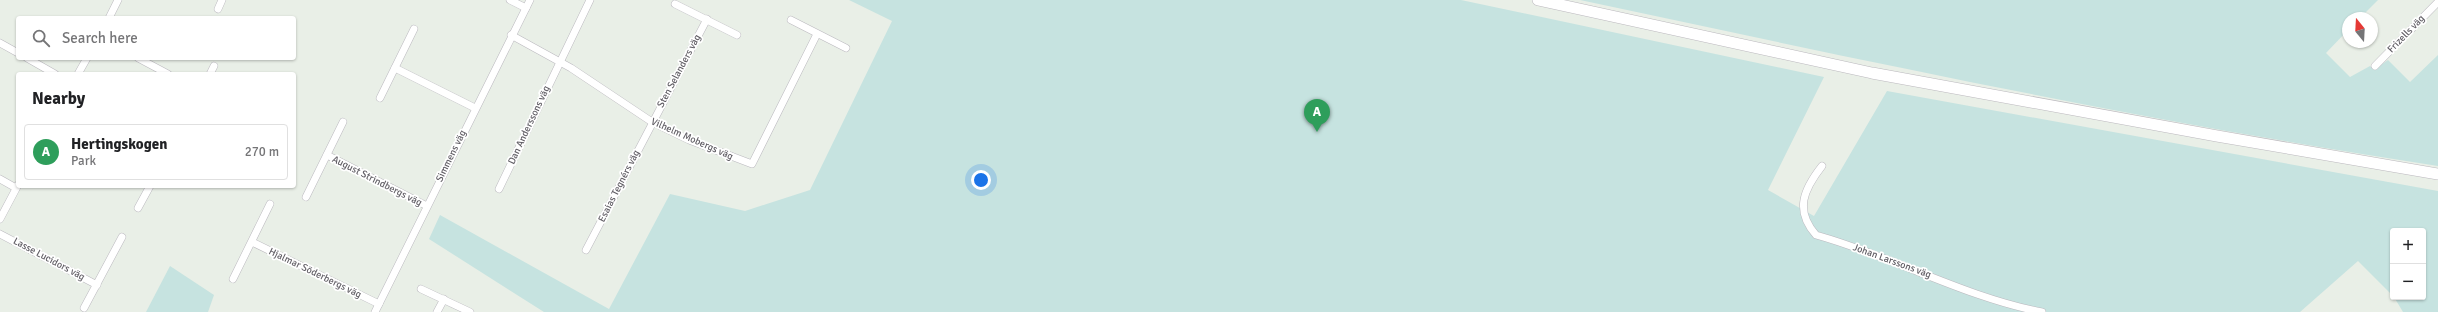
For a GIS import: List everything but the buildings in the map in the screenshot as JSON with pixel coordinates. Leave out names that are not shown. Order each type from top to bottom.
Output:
[{"type":"main road","points":[[1538,0],[1872,73],[2217,136],[2438,174]]},
{"type":"street","points":[[110,16],[118,0]]},
{"type":"street","points":[[218,8],[222,0]]},
{"type":"street","points":[[510,0],[526,8]]},
{"type":"street","name":"Simmens väg","points":[[375,312],[511,34],[530,0]]},
{"type":"street","name":"Dan Anderssons väg","points":[[499,189],[559,61],[590,0]]},
{"type":"street","name":"Frizells väg","points":[[2375,66],[2438,2]]},
{"type":"street","points":[[675,4],[737,35]]},
{"type":"street","name":"Sten Selanders väg","points":[[652,122],[706,19]]},
{"type":"street","points":[[791,20],[846,48]]},
{"type":"street","points":[[380,98],[414,29]]},
{"type":"street","name":"Vilhelm Mobergs väg","points":[[511,34],[559,61],[652,122],[696,143],[752,164],[817,34]]},
{"type":"street","points":[[0,43],[16,52]]},
{"type":"street","points":[[31,60],[52,72]]},
{"type":"street","points":[[79,72],[86,60]]},
{"type":"street","points":[[142,60],[164,72]]},
{"type":"street","points":[[211,72],[214,66]]},
{"type":"street","points":[[395,68],[475,108]]},
{"type":"street","name":"August Strindbergs väg","points":[[306,197],[342,122]]},
{"type":"street","name":"Esaias Tegnérs väg","points":[[586,250],[652,122]]},
{"type":"street","name":"August Strindbergs väg","points":[[327,155],[427,206]]},
{"type":"street","name":"Johan Larssons väg","points":[[1822,166],[1807,184],[1803,205],[1807,225],[1816,235],[1904,265],[1972,292],[2042,312]]},
{"type":"street","points":[[0,179],[16,186]]},
{"type":"street","points":[[0,219],[16,188]]},
{"type":"street","points":[[138,208],[147,188]]},
{"type":"street","points":[[233,279],[270,204]]},
{"type":"street","name":"Lasse Lucidors väg","points":[[0,234],[97,285]]},
{"type":"street","name":"Lasse Lucidors väg","points":[[84,308],[122,237]]},
{"type":"street","name":"Hjalmar Söderbergs väg","points":[[252,242],[379,304]]},
{"type":"street","points":[[421,289],[470,312]]},
{"type":"street","points":[[437,312],[444,299]]},
{"type":"shaded area","points":[[849,0],[1461,0],[1824,77],[1768,190],[1814,216],[1887,91],[2438,191],[2438,312],[2403,312],[2396,300],[2426,300],[2426,228],[2390,228],[2390,293],[2358,261],[2300,312],[544,312],[429,239],[440,215],[609,309],[670,194],[745,211],[810,190],[892,21]]},
{"type":"shaded area","points":[[1580,0],[2378,0],[2366,12],[2342,12],[2342,36],[2326,53],[2350,77],[2370,66],[2374,70],[2388,60],[2410,82],[2438,55],[2438,166],[2330,149],[2115,110],[1901,68]]},
{"type":"shaded area","points":[[170,266],[214,295],[208,312],[146,312]]},
{"type":"place","name":"Hertingskogen","points":[[1317,132]]}]
